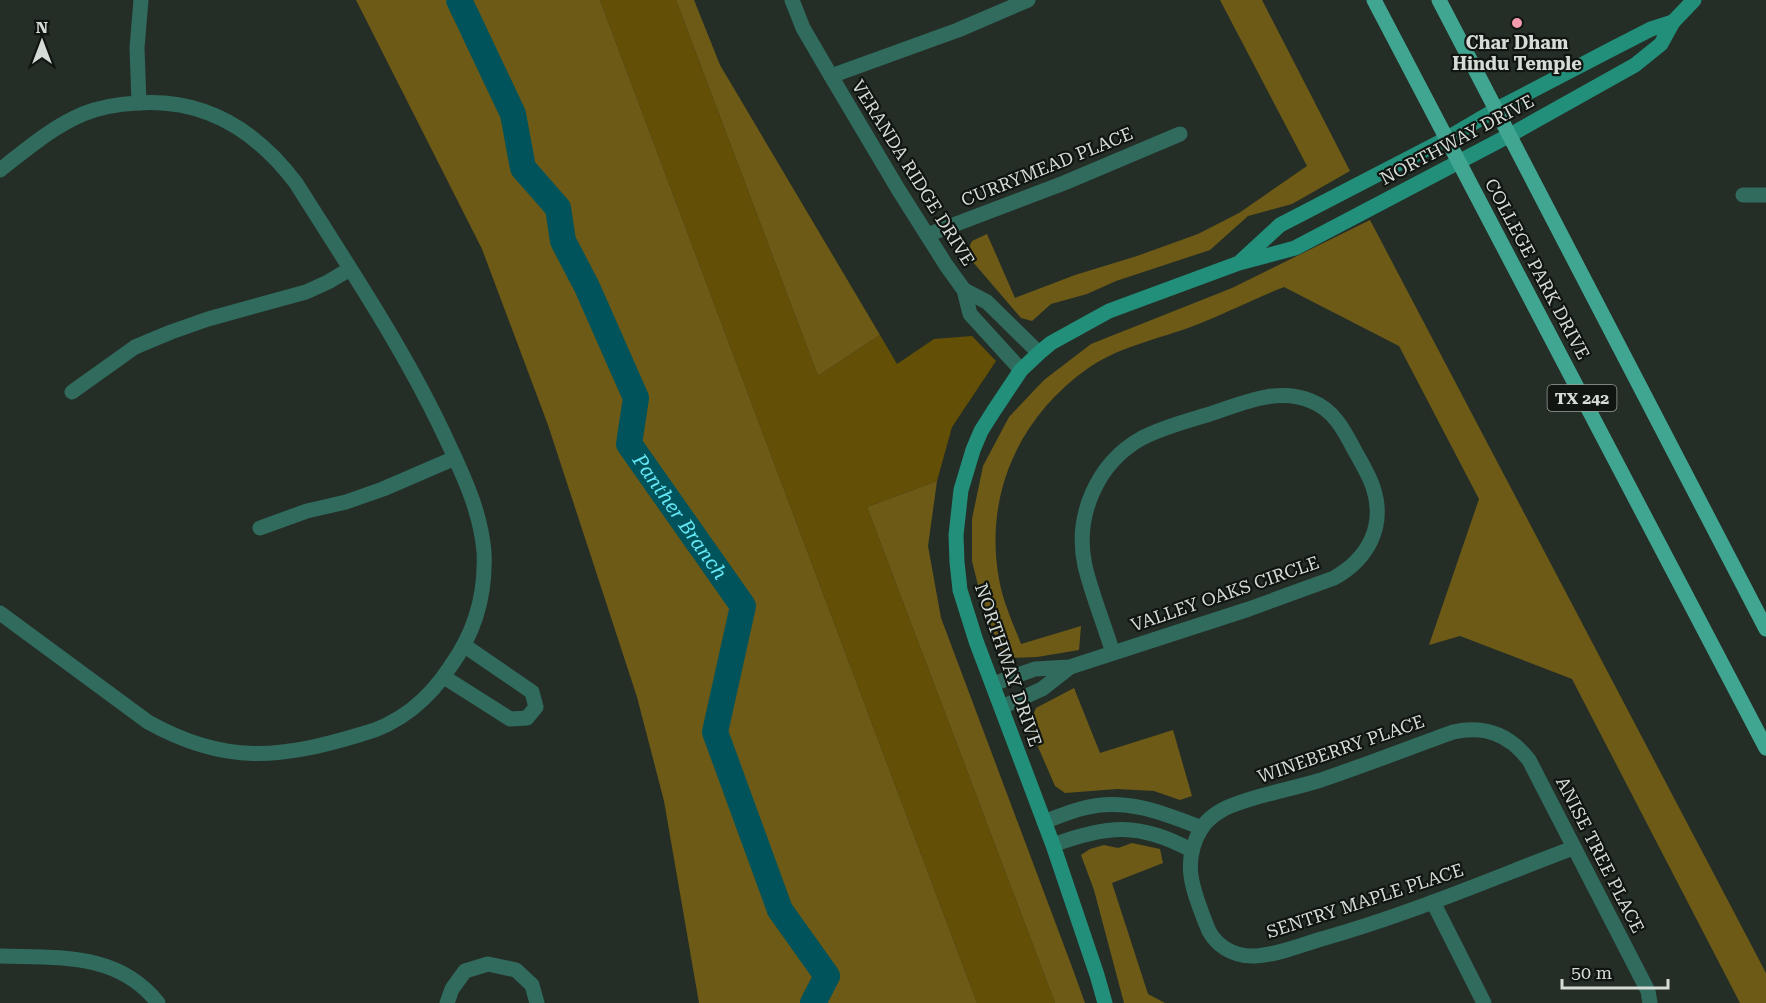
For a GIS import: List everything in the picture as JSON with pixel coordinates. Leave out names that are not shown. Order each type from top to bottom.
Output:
[{"type":"main road","name":"COLLEGE PARK DRIVE","points":[[1374,0],[1766,748]]},
{"type":"main road","name":"COLLEGE PARK DRIVE","points":[[1439,0],[1766,629]]},
{"type":"street","points":[[139,103],[137,48],[141,0]]},
{"type":"street","name":"VERANDA RIDGE DRIVE","points":[[792,0],[803,28],[831,76],[927,235],[964,290],[970,314],[1021,370]]},
{"type":"street","points":[[831,76],[958,30],[1029,0]]},
{"type":"street","name":"NORTHWAY DRIVE","points":[[1105,1003],[1053,845],[976,642],[960,590],[957,562],[961,490],[981,431],[1021,370],[1052,343],[1109,311],[1239,263],[1295,248],[1510,135],[1635,65],[1661,44],[1673,22],[1694,0]]},
{"type":"street","name":"NORTHWAY DRIVE","points":[[1239,263],[1280,225],[1651,29],[1673,22]]},
{"type":"street","points":[[0,170],[50,131],[98,108],[120,104],[175,103],[190,106],[222,119],[254,138],[285,168],[296,183],[420,384],[455,458],[476,511],[481,532],[484,570],[478,610],[465,646],[444,676],[417,705],[402,716],[366,733],[291,752],[261,754],[227,752],[169,734],[148,722],[0,613]]},
{"type":"street","name":"CURRYMEAD PLACE","points":[[927,235],[1064,183],[1180,134]]},
{"type":"street","points":[[1743,195],[1766,195]]},
{"type":"street","points":[[72,392],[135,347],[208,320],[306,292],[350,269]]},
{"type":"street","name":"VERANDA RIDGE DRIVE","points":[[964,290],[987,302],[1039,353]]},
{"type":"street","name":"VALLEY OAKS CIRCLE","points":[[993,684],[1035,669],[1070,667],[1249,609],[1334,578],[1346,571],[1367,549],[1375,533],[1377,502],[1373,486],[1341,425],[1329,411],[1312,401],[1295,396],[1278,395],[1259,398],[1151,434],[1126,449],[1113,461],[1101,475],[1092,492],[1083,528],[1085,566],[1113,652]]},
{"type":"street","points":[[260,528],[307,511],[346,502],[383,489],[455,458]]},
{"type":"street","points":[[444,676],[510,719],[527,718],[536,707],[531,692],[465,646]]},
{"type":"street","name":"VALLEY OAKS CIRCLE","points":[[1002,707],[1042,689],[1070,667]]},
{"type":"street","name":"WINEBERRY PLACE","points":[[1202,828],[1210,819],[1233,805],[1321,780],[1453,732],[1476,729],[1501,735]]},
{"type":"street","name":"ANISE TREE PLACE","points":[[1501,735],[1512,742],[1529,760],[1648,991],[1650,1003]]},
{"type":"street","points":[[1044,822],[1084,808],[1118,805],[1142,807],[1202,828]]},
{"type":"street","name":"SENTRY MAPLE PLACE","points":[[1202,828],[1191,850],[1191,878],[1209,934],[1223,947],[1240,955],[1254,956],[1267,955],[1343,933],[1433,902],[1573,848]]},
{"type":"street","points":[[1053,845],[1096,831],[1126,830],[1159,835],[1191,850]]},
{"type":"street","points":[[1433,902],[1484,1003]]},
{"type":"street","points":[[0,956],[82,960],[98,963],[128,976],[141,985],[158,1003]]},
{"type":"street","points":[[447,1003],[452,989],[465,970],[488,964],[516,970],[532,985],[537,1003]]},
{"type":"shaded area","points":[[356,0],[600,0],[977,1003],[699,1003],[664,801],[637,697],[548,425],[482,249]]},
{"type":"shaded area","points":[[600,0],[676,0],[818,376],[880,335],[897,364],[934,339],[972,336],[996,361],[952,427],[937,481],[867,507],[1055,1003],[977,1003]]},
{"type":"shaded area","points":[[676,0],[694,0],[720,65],[880,335],[818,376]]},
{"type":"shaded area","points":[[1220,0],[1262,0],[1350,171],[1292,204],[1248,216],[1210,250],[1116,281],[1087,294],[1051,304],[1032,321],[1021,318],[966,254],[972,241],[987,234],[1015,298],[1075,275],[1198,234],[1239,213],[1307,166]]},
{"type":"shaded area","points":[[1370,220],[1766,973],[1766,1003],[1740,1003],[1572,679],[1460,636],[1429,645],[1479,499],[1399,346],[1284,287],[1188,328],[1110,355],[1087,369],[1042,411],[1025,435],[1011,461],[1002,489],[997,518],[996,548],[999,579],[1021,644],[1081,626],[1079,650],[1037,657],[1004,658],[984,609],[972,561],[972,519],[983,466],[1009,417],[1044,380],[1091,344],[1232,288]]},
{"type":"shaded area","points":[[937,481],[928,546],[941,618],[1085,1003],[1055,1003],[867,507]]},
{"type":"shaded area","points":[[1074,688],[1100,753],[1173,730],[1192,796],[1180,800],[1154,791],[1117,789],[1065,793],[1055,786],[1029,726],[1036,708]]},
{"type":"shaded area","points":[[1132,843],[1160,849],[1163,863],[1112,883],[1148,994],[1165,1003],[1124,1003],[1094,890],[1081,855],[1090,849],[1104,845],[1118,848]]},
{"type":"waterway","name":"Panther Branch","points":[[459,0],[513,114],[523,168],[558,208],[563,241],[587,287],[636,398],[629,444],[743,606],[715,732],[780,910],[827,976],[813,1003]]},
{"type":"place","name":"Char Dham Hindu Temple","points":[[1517,23]]}]
